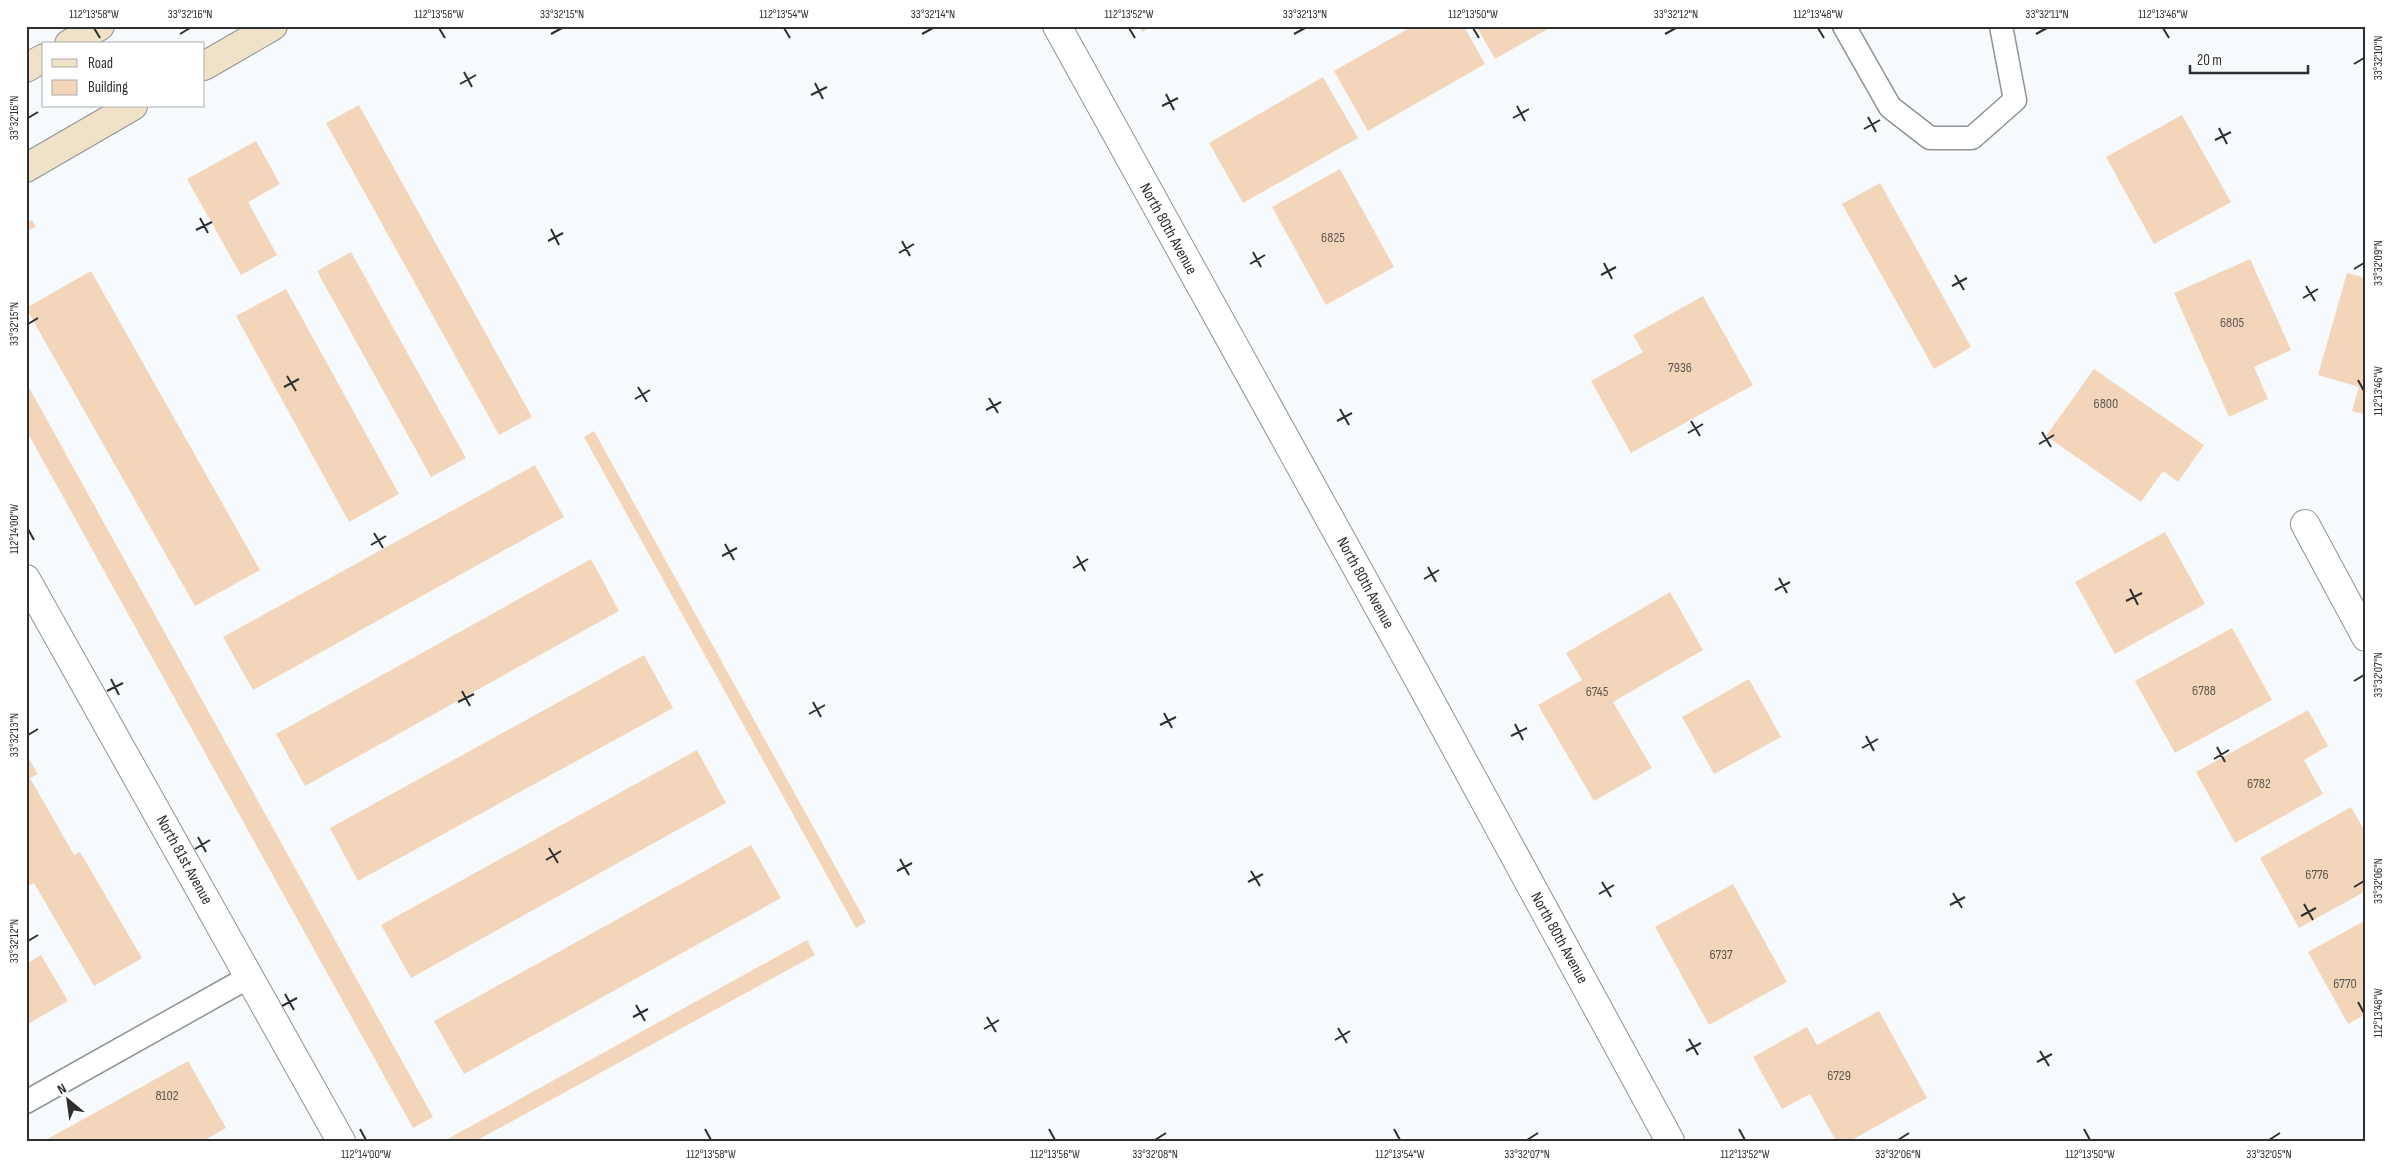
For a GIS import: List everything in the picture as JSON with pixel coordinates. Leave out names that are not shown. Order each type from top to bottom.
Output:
[{"type":"main road","points":[[205,65],[273,26]]},
{"type":"main road","points":[[26,68],[42,59]]},
{"type":"main road","points":[[26,168],[130,108]]},
{"type":"street","name":"North 80th Avenue","points":[[1057,26],[1414,671],[1670,1141]]},
{"type":"street","points":[[2305,524],[2366,637]]},
{"type":"street","name":"North 81st Avenue","points":[[26,580],[341,1141]]},
{"type":"lane","points":[[1844,26],[1890,106],[1930,138],[1972,138],[2014,100],[2001,26]]},
{"type":"lane","points":[[26,1102],[249,977]]},
{"type":"building","points":[[1138,26],[1152,26],[1142,32]]},
{"type":"building","points":[[1413,26],[1464,26],[1485,64],[1368,131],[1334,71]]},
{"type":"building","points":[[1476,26],[1553,26],[1495,59]]},
{"type":"building","points":[[1323,77],[1358,138],[1243,203],[1209,143]]},
{"type":"building","points":[[359,105],[532,417],[499,435],[326,123]]},
{"type":"building","points":[[2182,115],[2231,202],[2154,244],[2106,157]]},
{"type":"building","points":[[256,141],[280,184],[248,202],[277,255],[241,275],[187,179]]},
{"type":"building","points":[[1340,169],[1394,267],[1326,305],[1272,207]]},
{"type":"building","points":[[1880,183],[1971,347],[1934,369],[1842,204]]},
{"type":"building","points":[[32,220],[36,227],[26,231],[26,223]]},
{"type":"building","points":[[351,252],[466,458],[431,477],[317,271]]},
{"type":"building","points":[[2250,259],[2291,350],[2254,367],[2268,399],[2229,417],[2174,293]]},
{"type":"building","points":[[91,271],[260,570],[195,606],[26,308]]},
{"type":"building","points":[[2347,273],[2366,278],[2366,415],[2352,411],[2359,387],[2318,375]]},
{"type":"building","points":[[286,289],[399,494],[349,522],[236,316]]},
{"type":"building","points":[[1703,296],[1753,385],[1631,453],[1591,381],[1643,352],[1633,335]]},
{"type":"building","points":[[2094,369],[2204,445],[2178,482],[2163,471],[2141,502],[2046,436]]},
{"type":"building","points":[[26,382],[433,1117],[413,1128],[26,430]]},
{"type":"building","points":[[594,431],[866,922],[856,928],[584,437]]},
{"type":"building","points":[[535,465],[564,517],[253,690],[223,637]]},
{"type":"building","points":[[2165,532],[2205,604],[2115,654],[2075,582]]},
{"type":"building","points":[[591,559],[619,611],[305,786],[276,734]]},
{"type":"building","points":[[1670,592],[1703,650],[1613,702],[1652,768],[1594,801],[1538,705],[1582,680],[1566,653]]},
{"type":"building","points":[[2232,628],[2272,700],[2175,753],[2135,681]]},
{"type":"building","points":[[644,655],[673,708],[358,881],[330,828]]},
{"type":"building","points":[[1749,679],[1781,737],[1714,774],[1682,717]]},
{"type":"building","points":[[2308,710],[2328,746],[2304,760],[2323,794],[2235,843],[2196,772]]},
{"type":"building","points":[[697,750],[726,803],[411,978],[381,925]]},
{"type":"building","points":[[26,754],[38,774],[30,778],[74,855],[80,852],[142,958],[94,986],[34,883],[28,886],[26,884]]},
{"type":"building","points":[[2351,807],[2366,833],[2366,891],[2299,928],[2260,858]]},
{"type":"building","points":[[751,845],[781,898],[464,1074],[434,1021]]},
{"type":"building","points":[[1733,884],[1787,982],[1709,1025],[1655,927]]},
{"type":"building","points":[[2366,920],[2366,1014],[2348,1024],[2308,952]]},
{"type":"building","points":[[807,940],[815,955],[476,1141],[444,1141]]},
{"type":"building","points":[[41,955],[68,1001],[26,1025],[26,964]]},
{"type":"building","points":[[1879,1011],[1927,1098],[1850,1141],[1836,1141],[1810,1094],[1782,1109],[1753,1057],[1807,1027],[1817,1045]]},
{"type":"building","points":[[188,1061],[226,1128],[203,1141],[44,1141]]}]
